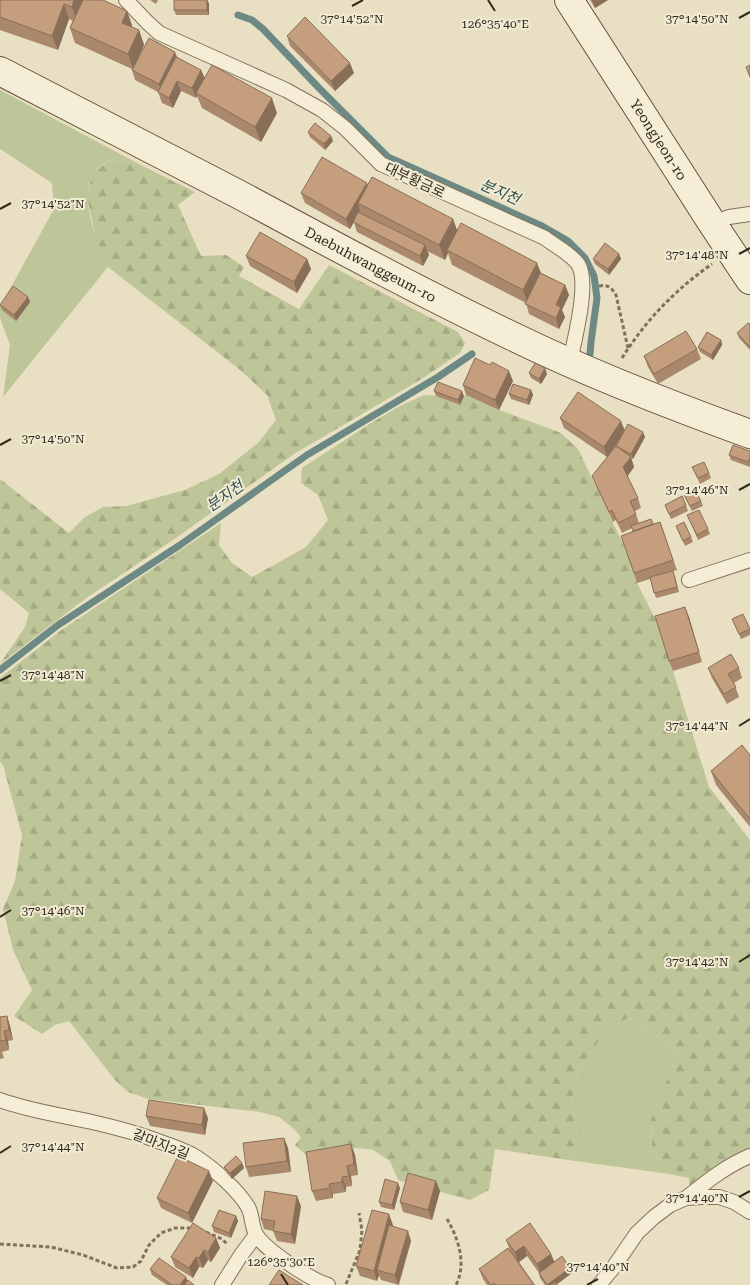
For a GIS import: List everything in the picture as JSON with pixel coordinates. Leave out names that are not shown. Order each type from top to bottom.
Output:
[{"type":"main road","name":"Yeongjeon-ro","points":[[569,0],[750,280]]},
{"type":"main road","name":"Daebuhwanggeum-ro","points":[[0,71],[381,270],[514,337],[622,385],[750,434]]},
{"type":"lane","name":"대부황금로","points":[[126,0],[159,33],[286,90],[322,110],[345,128],[381,164],[545,238],[568,254],[579,265],[582,280],[581,302],[570,362]]},
{"type":"lane","points":[[712,223],[729,217],[750,214]]},
{"type":"lane","points":[[688,580],[750,560]]},
{"type":"lane","name":"갈마지2길","points":[[0,1100],[17,1106],[130,1132],[175,1147],[196,1157],[212,1169],[242,1199],[252,1217],[256,1235]]},
{"type":"lane","points":[[598,1285],[613,1268],[637,1233],[654,1217],[670,1205],[686,1198],[714,1176],[750,1156]]},
{"type":"lane","points":[[686,1198],[719,1197],[734,1202],[750,1212]]},
{"type":"lane","points":[[222,1285],[256,1235],[268,1248],[301,1271],[328,1285]]},
{"type":"path","points":[[620,362],[648,322],[688,282],[731,252]]},
{"type":"path","points":[[602,286],[612,289],[616,295],[628,348]]},
{"type":"path","points":[[346,1285],[360,1250],[362,1230],[359,1213]]},
{"type":"path","points":[[447,1219],[456,1234],[460,1249],[461,1266],[456,1285]]},
{"type":"path","points":[[0,1244],[51,1247],[82,1255],[117,1268],[133,1268],[142,1261],[149,1245],[161,1233],[176,1228],[190,1227],[209,1232],[222,1239],[241,1255]]},
{"type":"green space","points":[[0,90],[139,164],[110,160],[97,169],[92,176],[88,198],[91,222],[108,267],[3,397],[10,345],[0,318],[0,307],[54,209],[52,183],[0,149]]},
{"type":"green space","points":[[110,160],[139,164],[195,192],[178,205],[201,256],[226,255],[244,267],[239,276],[299,309],[329,265],[458,332],[465,343],[460,353],[420,380],[294,454],[176,538],[85,599],[0,664],[25,627],[29,613],[0,589],[0,479],[69,533],[85,517],[103,507],[126,506],[185,490],[219,474],[258,443],[276,420],[267,395],[239,369],[108,267],[96,239],[87,197],[92,174]]},
{"type":"green space","points":[[424,395],[436,396],[460,405],[466,395],[499,410],[561,433],[578,449],[624,546],[637,583],[659,626],[709,787],[750,840],[750,1151],[738,1156],[689,1186],[689,1178],[669,1174],[652,1151],[651,1119],[679,1050],[628,1018],[606,1031],[579,1069],[571,1106],[581,1131],[578,1147],[568,1160],[495,1149],[489,1190],[470,1200],[398,1180],[390,1161],[373,1150],[357,1148],[308,1157],[295,1145],[301,1137],[279,1117],[260,1112],[148,1099],[128,1092],[115,1080],[69,1021],[55,1025],[42,1034],[14,1016],[32,990],[13,950],[3,909],[15,881],[22,835],[3,765],[0,762],[0,678],[60,631],[221,523],[219,545],[232,563],[252,577],[306,547],[328,520],[318,495],[301,483],[302,468],[371,423],[398,407]]},
{"type":"green space","points":[[628,1018],[679,1050],[651,1119],[652,1151],[669,1174],[568,1160],[578,1147],[580,1131],[571,1106],[579,1069],[606,1031]]},
{"type":"building","points":[[0,0],[74,0],[72,7],[64,4],[52,36],[0,17]]},
{"type":"building","points":[[83,0],[103,0],[127,11],[122,23],[139,30],[128,54],[70,28]]},
{"type":"building","points":[[174,0],[207,0],[207,10],[174,10]]},
{"type":"building","points":[[305,17],[350,63],[331,81],[287,36]]},
{"type":"building","points":[[149,38],[175,52],[159,84],[132,70]]},
{"type":"building","points":[[176,57],[201,70],[192,88],[177,81],[169,98],[158,92]]},
{"type":"building","points":[[212,65],[272,98],[255,127],[196,93]]},
{"type":"building","points":[[750,65],[750,77],[746,67]]},
{"type":"building","points":[[315,123],[331,136],[324,144],[308,132]]},
{"type":"building","points":[[322,157],[367,183],[346,219],[301,193]]},
{"type":"building","points":[[372,177],[453,219],[439,245],[358,203]]},
{"type":"building","points":[[358,212],[425,245],[420,256],[353,222]]},
{"type":"building","points":[[461,223],[537,263],[523,290],[447,250]]},
{"type":"building","points":[[260,232],[307,259],[294,282],[246,256]]},
{"type":"building","points":[[605,243],[619,254],[608,269],[593,259]]},
{"type":"building","points":[[540,273],[565,285],[556,305],[561,307],[556,318],[525,304]]},
{"type":"building","points":[[13,286],[28,297],[14,315],[0,305]]},
{"type":"building","points":[[748,323],[750,324],[750,347],[737,333]]},
{"type":"building","points":[[686,331],[697,349],[654,374],[644,356]]},
{"type":"building","points":[[707,332],[721,340],[711,355],[698,347]]},
{"type":"building","points":[[475,358],[490,365],[492,362],[509,371],[495,400],[463,385]]},
{"type":"building","points":[[535,363],[545,368],[539,379],[529,373]]},
{"type":"building","points":[[438,382],[462,391],[458,400],[434,391]]},
{"type":"building","points":[[513,384],[531,390],[527,400],[509,394]]},
{"type":"building","points":[[578,392],[621,421],[604,447],[560,418]]},
{"type":"building","points":[[628,424],[643,432],[631,454],[616,446]]},
{"type":"building","points":[[733,445],[750,451],[748,462],[729,455]]},
{"type":"building","points":[[616,446],[631,457],[623,467],[638,498],[630,501],[636,514],[618,523],[612,510],[609,512],[592,476]]},
{"type":"building","points":[[704,462],[709,473],[698,478],[692,467]]},
{"type":"building","points":[[695,490],[701,501],[690,506],[684,495]]},
{"type":"building","points":[[682,496],[686,505],[669,514],[665,505]]},
{"type":"building","points":[[699,510],[708,529],[697,535],[687,515]]},
{"type":"building","points":[[651,519],[653,524],[633,531],[631,526]]},
{"type":"building","points":[[660,522],[673,560],[634,573],[621,536]]},
{"type":"building","points":[[684,522],[691,537],[683,541],[676,526]]},
{"type":"building","points":[[673,571],[677,587],[654,593],[650,577]]},
{"type":"building","points":[[685,607],[699,652],[669,661],[655,616]]},
{"type":"building","points":[[743,614],[750,629],[739,634],[732,619]]},
{"type":"building","points":[[731,654],[739,668],[728,674],[736,687],[724,694],[708,668]]},
{"type":"building","points":[[742,745],[750,755],[750,819],[711,771]]},
{"type":"building","points":[[7,1016],[9,1030],[4,1031],[6,1040],[0,1041],[0,1017]]},
{"type":"building","points":[[149,1100],[204,1108],[202,1125],[146,1116]]},
{"type":"building","points":[[284,1138],[287,1161],[246,1167],[243,1143]]},
{"type":"building","points":[[351,1144],[354,1164],[347,1166],[349,1176],[342,1177],[342,1182],[329,1184],[330,1188],[312,1191],[306,1152]]},
{"type":"building","points":[[178,1156],[209,1171],[188,1213],[157,1198]]},
{"type":"building","points":[[236,1156],[242,1163],[230,1173],[224,1167]]},
{"type":"building","points":[[408,1173],[436,1181],[428,1210],[400,1202]]},
{"type":"building","points":[[385,1179],[398,1183],[392,1205],[379,1202]]},
{"type":"building","points":[[265,1191],[297,1196],[291,1234],[273,1231],[275,1221],[261,1219]]},
{"type":"building","points":[[219,1210],[236,1216],[229,1233],[212,1226]]},
{"type":"building","points":[[372,1210],[389,1214],[374,1271],[356,1266]]},
{"type":"building","points":[[193,1223],[216,1238],[208,1252],[204,1250],[199,1258],[196,1257],[189,1268],[171,1257]]},
{"type":"building","points":[[530,1223],[551,1254],[537,1264],[524,1246],[515,1252],[506,1240]]},
{"type":"building","points":[[389,1225],[408,1231],[395,1275],[377,1270]]},
{"type":"building","points":[[508,1248],[534,1285],[496,1285],[494,1283],[491,1285],[479,1269]]},
{"type":"building","points":[[562,1256],[570,1268],[547,1285],[539,1273]]},
{"type":"building","points":[[159,1258],[186,1277],[180,1285],[172,1285],[150,1269]]},
{"type":"building","points":[[279,1270],[303,1285],[269,1285]]},
{"type":"building","points":[[188,1280],[194,1285],[184,1285]]},
{"type":"waterway","name":"분지천","points":[[238,15],[252,20],[263,29],[388,157],[542,226],[568,241],[585,258],[594,276],[597,298],[590,354]]},
{"type":"waterway","name":"분지천","points":[[0,670],[58,625],[180,545],[307,455],[438,377],[472,354]]}]
